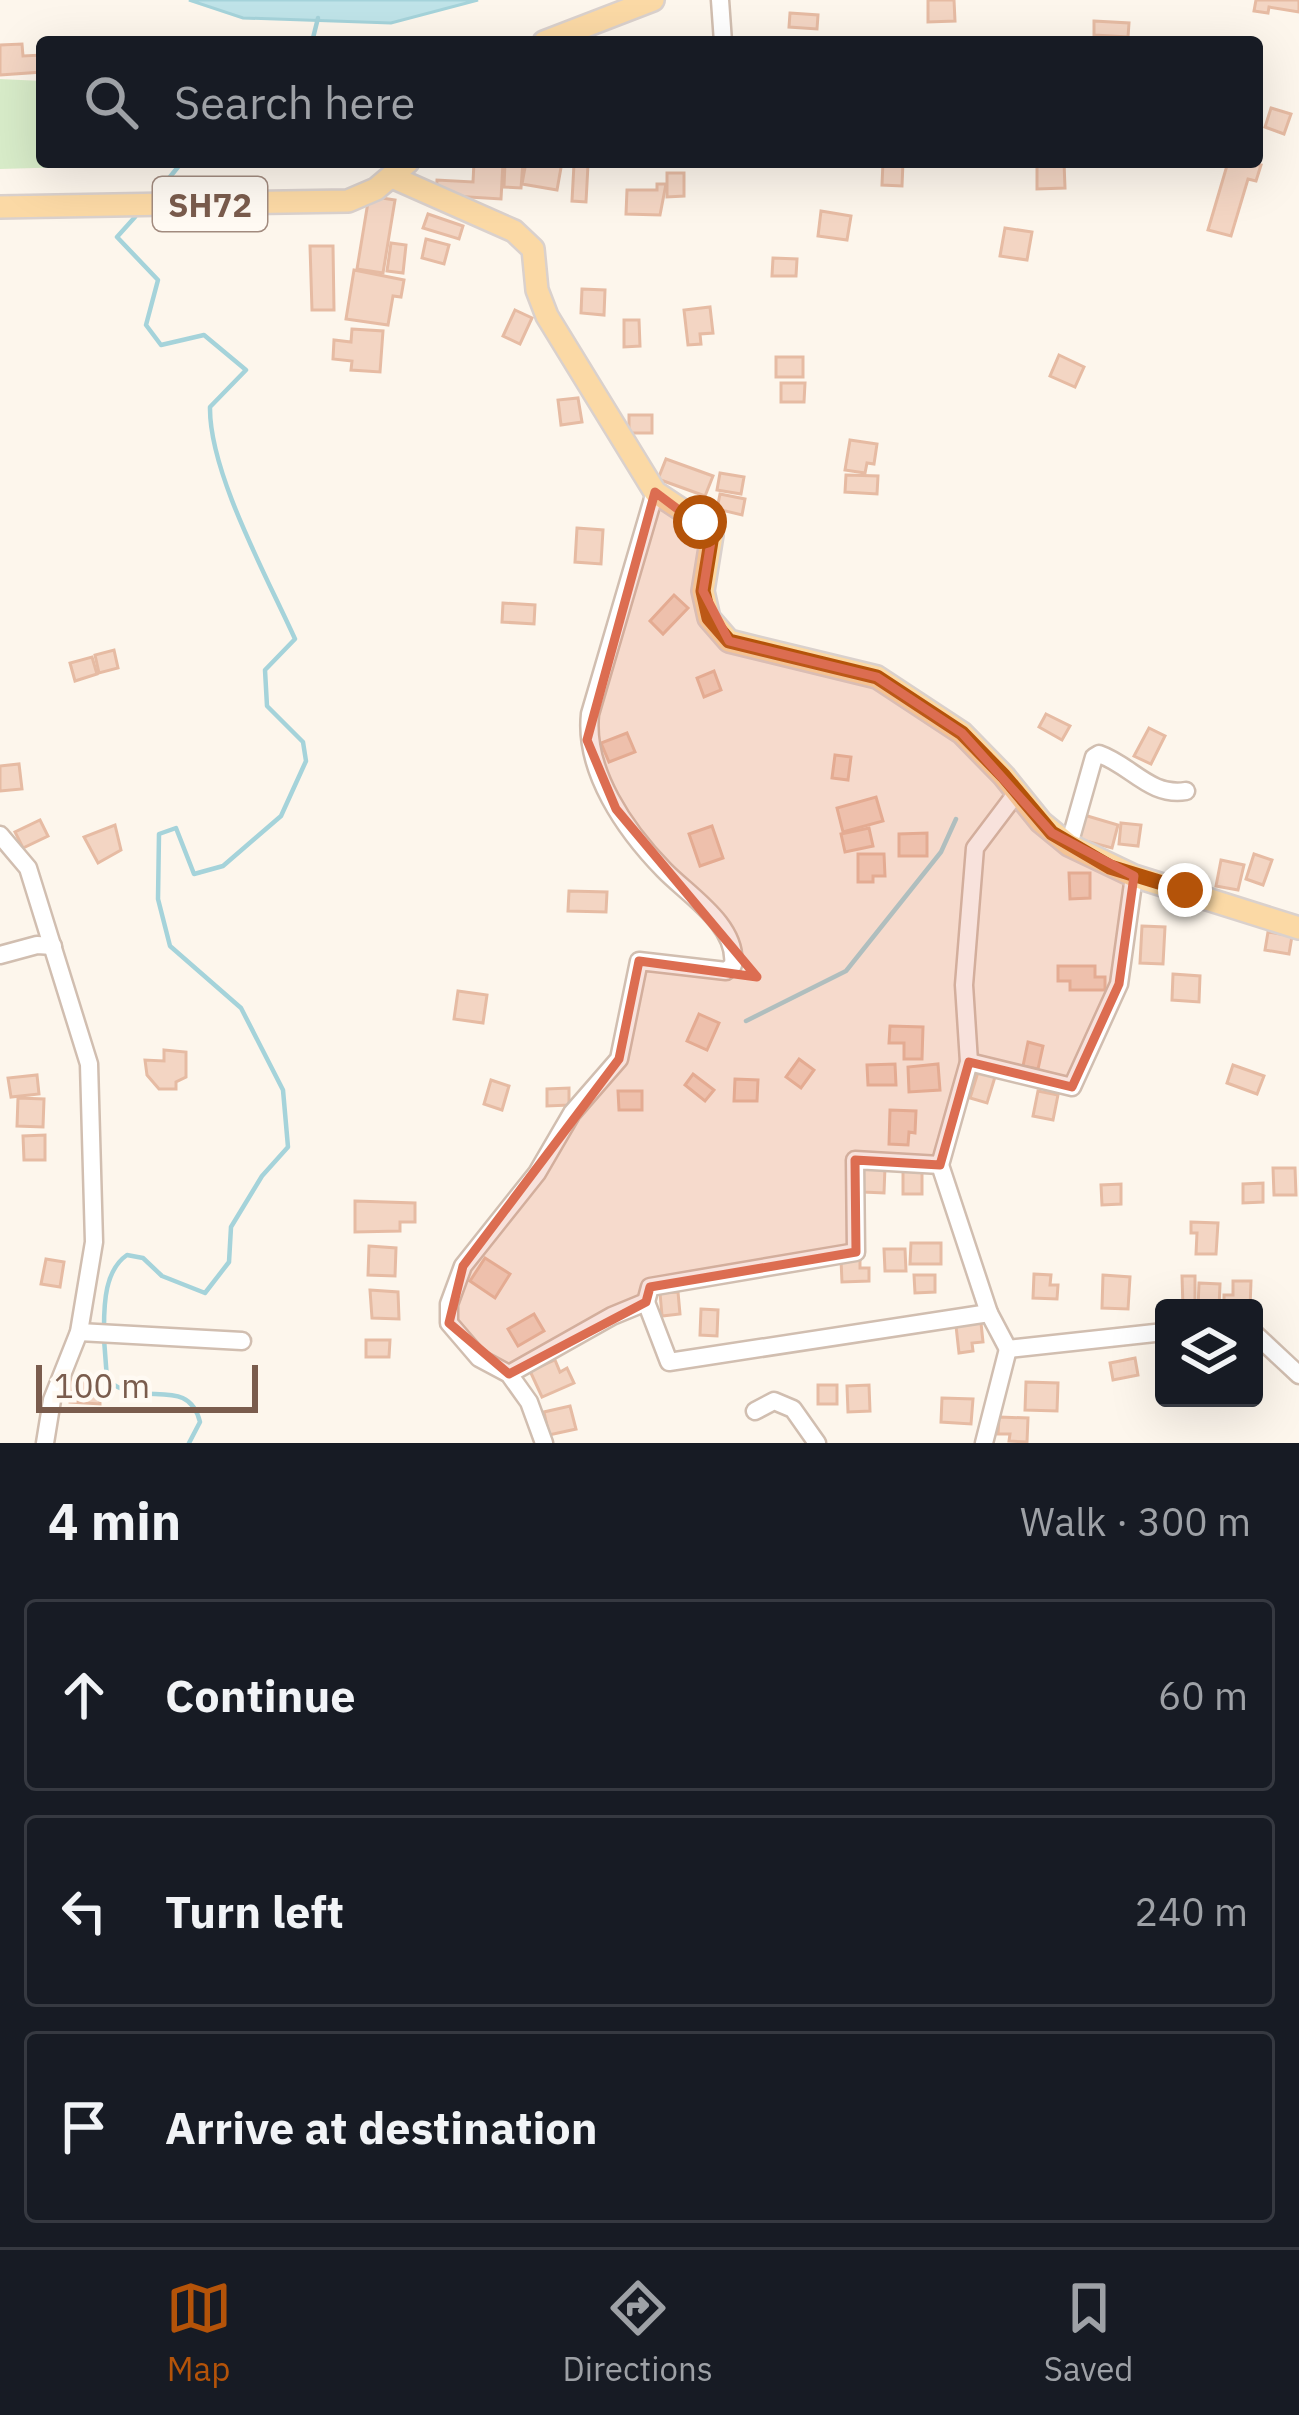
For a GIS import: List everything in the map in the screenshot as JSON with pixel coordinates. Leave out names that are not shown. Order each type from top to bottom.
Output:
[{"type":"main road","points":[[560,36],[653,0]]},
{"type":"main road","points":[[400,169],[514,232],[533,249],[537,290],[547,316],[656,492],[712,535],[703,591],[709,618],[729,641],[877,677],[962,733],[1018,790],[1041,822],[1069,844],[1134,875],[1299,928]]},
{"type":"main road","name":"SH72","points":[[0,206],[348,201],[376,189],[400,169]]},
{"type":"street","points":[[720,0],[723,36]]},
{"type":"street","points":[[544,1443],[530,1402],[509,1374],[478,1358],[449,1324],[449,1304],[463,1267],[537,1173],[572,1113],[613,1070],[626,1036],[639,961],[726,971],[733,965],[730,939],[660,866],[616,808],[587,740],[590,714],[656,492]]},
{"type":"street","points":[[1069,844],[1094,757],[1099,754],[1119,761],[1154,789],[1186,791]]},
{"type":"street","points":[[984,1443],[1008,1349],[989,1313],[940,1165],[969,1062],[964,986],[975,848],[1018,790]]},
{"type":"street","points":[[0,835],[28,868],[88,1064],[94,1242],[87,1333],[52,1400],[45,1443]]},
{"type":"street","points":[[969,1062],[1072,1088],[1119,984],[1134,875]]},
{"type":"street","points":[[0,955],[53,946]]},
{"type":"street","points":[[940,1165],[855,1160],[856,1252],[650,1287],[646,1301],[668,1362],[989,1313]]},
{"type":"street","points":[[509,1374],[646,1301]]},
{"type":"street","points":[[87,1333],[242,1341]]},
{"type":"street","points":[[1008,1349],[1155,1333]]},
{"type":"street","points":[[1263,1341],[1299,1375]]},
{"type":"street","points":[[754,1412],[774,1401],[793,1409],[817,1443]]},
{"type":"highlighted area","points":[[655,492],[712,535],[703,591],[729,641],[877,677],[962,733],[1052,833],[1134,876],[1119,984],[1072,1087],[969,1062],[940,1165],[855,1160],[856,1252],[650,1287],[646,1302],[509,1374],[449,1323],[463,1266],[619,1059],[639,961],[757,977],[616,809],[587,740]]},
{"type":"green space","points":[[0,79],[36,81],[36,168],[0,169]]},
{"type":"water","points":[[189,0],[478,0],[391,23],[243,18]]},
{"type":"building","points":[[928,0],[954,0],[955,21],[928,22]]},
{"type":"building","points":[[1256,0],[1299,0],[1299,12],[1269,7],[1268,13],[1254,11]]},
{"type":"building","points":[[790,13],[818,15],[817,29],[789,27]]},
{"type":"building","points":[[1094,21],[1129,23],[1128,36],[1094,35]]},
{"type":"building","points":[[22,44],[23,56],[36,55],[36,72],[0,75],[0,45]]},
{"type":"building","points":[[1271,108],[1291,114],[1284,134],[1265,127]]},
{"type":"building","points":[[474,168],[503,168],[501,199],[436,195],[437,180],[473,182]]},
{"type":"building","points":[[505,168],[523,168],[521,188],[504,187]]},
{"type":"building","points":[[525,168],[561,168],[557,190],[522,184]]},
{"type":"building","points":[[574,168],[588,168],[586,202],[572,201]]},
{"type":"building","points":[[883,168],[903,168],[902,186],[882,185]]},
{"type":"building","points":[[1037,168],[1064,168],[1065,188],[1037,189]]},
{"type":"building","points":[[1226,168],[1260,168],[1256,181],[1248,179],[1231,236],[1208,230]]},
{"type":"building","points":[[667,173],[684,173],[684,196],[667,197]]},
{"type":"building","points":[[657,184],[666,184],[660,215],[626,214],[627,190],[657,190]]},
{"type":"building","points":[[369,196],[395,200],[383,273],[357,269]]},
{"type":"building","points":[[821,211],[851,216],[847,240],[818,236]]},
{"type":"building","points":[[428,214],[463,226],[459,239],[423,228]]},
{"type":"building","points":[[1005,228],[1032,232],[1027,260],[1000,256]]},
{"type":"building","points":[[426,239],[449,245],[444,264],[422,258]]},
{"type":"building","points":[[391,243],[406,245],[403,273],[387,271]]},
{"type":"building","points":[[310,246],[333,246],[334,310],[312,310]]},
{"type":"building","points":[[773,258],[797,259],[796,276],[772,276]]},
{"type":"building","points":[[354,270],[404,280],[401,297],[393,296],[388,325],[346,319]]},
{"type":"building","points":[[582,289],[605,290],[604,315],[581,313]]},
{"type":"building","points":[[710,307],[713,333],[700,334],[701,344],[688,345],[684,310]]},
{"type":"building","points":[[515,310],[532,318],[520,344],[503,336]]},
{"type":"building","points":[[624,320],[639,320],[640,346],[624,347]]},
{"type":"building","points":[[352,329],[383,331],[380,372],[351,370],[352,361],[333,359],[334,340],[351,342]]},
{"type":"building","points":[[1059,355],[1084,367],[1075,387],[1050,376]]},
{"type":"building","points":[[776,357],[803,357],[803,377],[776,377]]},
{"type":"building","points":[[781,383],[805,383],[804,402],[781,402]]},
{"type":"building","points":[[578,398],[582,422],[561,425],[558,400]]},
{"type":"building","points":[[629,415],[652,415],[652,433],[629,433]]},
{"type":"building","points":[[850,440],[877,444],[874,464],[867,463],[865,473],[845,470]]},
{"type":"building","points":[[666,459],[713,476],[705,496],[658,479]]},
{"type":"building","points":[[720,473],[744,477],[741,494],[717,490]]},
{"type":"building","points":[[846,475],[878,476],[877,494],[845,492]]},
{"type":"building","points":[[720,494],[745,499],[742,515],[717,509]]},
{"type":"building","points":[[577,528],[603,530],[601,564],[575,562]]},
{"type":"building","points":[[674,595],[688,608],[663,634],[650,621]]},
{"type":"building","points":[[503,603],[535,605],[534,624],[502,622]]},
{"type":"building","points":[[114,650],[118,668],[99,673],[95,655]]},
{"type":"building","points":[[92,657],[97,674],[75,681],[70,663]]},
{"type":"building","points":[[714,671],[721,690],[704,697],[697,678]]},
{"type":"building","points":[[1046,714],[1070,726],[1062,740],[1039,727]]},
{"type":"building","points":[[1149,728],[1165,736],[1151,764],[1134,756]]},
{"type":"building","points":[[627,733],[635,752],[609,762],[601,743]]},
{"type":"building","points":[[835,755],[851,757],[848,780],[832,778]]},
{"type":"building","points":[[19,764],[22,789],[0,791],[0,766]]},
{"type":"building","points":[[876,797],[883,821],[843,832],[837,808]]},
{"type":"building","points":[[1084,815],[1118,825],[1112,848],[1078,839]]},
{"type":"building","points":[[40,820],[48,836],[23,848],[15,832]]},
{"type":"building","points":[[1121,823],[1141,825],[1138,846],[1119,844]]},
{"type":"building","points":[[115,825],[121,850],[98,863],[84,837]]},
{"type":"building","points":[[712,826],[723,858],[700,866],[689,834]]},
{"type":"building","points":[[869,828],[873,846],[845,852],[841,834]]},
{"type":"building","points":[[927,833],[927,856],[899,856],[899,834]]},
{"type":"building","points":[[858,854],[884,854],[885,876],[858,882]]},
{"type":"building","points":[[1254,854],[1272,860],[1263,885],[1246,879]]},
{"type":"building","points":[[1221,860],[1244,865],[1238,890],[1216,886]]},
{"type":"building","points":[[1069,873],[1090,873],[1090,898],[1070,899]]},
{"type":"building","points":[[569,891],[607,892],[606,912],[568,911]]},
{"type":"building","points":[[1142,926],[1165,927],[1163,964],[1140,963]]},
{"type":"building","points":[[1268,932],[1292,936],[1289,954],[1265,950]]},
{"type":"building","points":[[1058,966],[1095,966],[1095,977],[1105,977],[1105,990],[1070,990],[1070,981],[1058,981]]},
{"type":"building","points":[[1173,974],[1200,976],[1199,1002],[1172,1000]]},
{"type":"building","points":[[458,991],[487,995],[483,1023],[454,1019]]},
{"type":"building","points":[[699,1014],[719,1023],[707,1050],[687,1041]]},
{"type":"building","points":[[890,1026],[923,1027],[922,1059],[904,1059],[904,1043],[889,1043]]},
{"type":"building","points":[[1028,1042],[1043,1046],[1038,1069],[1023,1066]]},
{"type":"building","points":[[164,1050],[186,1052],[186,1077],[176,1082],[176,1089],[159,1089],[147,1075],[145,1060],[164,1061]]},
{"type":"building","points":[[799,1059],[814,1070],[801,1088],[786,1077]]},
{"type":"building","points":[[895,1064],[896,1085],[868,1085],[867,1065]]},
{"type":"building","points":[[938,1064],[940,1090],[909,1092],[908,1067]]},
{"type":"building","points":[[1233,1065],[1264,1076],[1257,1094],[1227,1083]]},
{"type":"building","points":[[978,1072],[995,1077],[987,1103],[970,1098]]},
{"type":"building","points":[[693,1074],[714,1090],[705,1101],[685,1085]]},
{"type":"building","points":[[37,1075],[39,1094],[11,1097],[8,1078]]},
{"type":"building","points":[[735,1079],[758,1080],[757,1101],[734,1101]]},
{"type":"building","points":[[491,1080],[509,1086],[502,1110],[484,1104]]},
{"type":"building","points":[[569,1088],[569,1105],[547,1106],[547,1089]]},
{"type":"building","points":[[618,1091],[642,1091],[642,1110],[619,1110]]},
{"type":"building","points":[[1038,1091],[1058,1095],[1053,1120],[1033,1116]]},
{"type":"building","points":[[18,1098],[44,1099],[43,1127],[17,1126]]},
{"type":"building","points":[[890,1110],[916,1111],[915,1133],[909,1132],[908,1145],[889,1144]]},
{"type":"building","points":[[45,1135],[45,1160],[24,1160],[23,1136]]},
{"type":"building","points":[[859,1167],[885,1167],[884,1193],[863,1192]]},
{"type":"building","points":[[1273,1168],[1295,1168],[1296,1195],[1274,1195]]},
{"type":"building","points":[[903,1171],[922,1171],[922,1194],[903,1194]]},
{"type":"building","points":[[1263,1183],[1263,1202],[1243,1203],[1243,1184]]},
{"type":"building","points":[[1121,1184],[1121,1204],[1102,1205],[1101,1185]]},
{"type":"building","points":[[355,1201],[415,1203],[415,1222],[400,1222],[400,1231],[355,1232]]},
{"type":"building","points":[[1191,1222],[1218,1223],[1216,1254],[1196,1254],[1197,1233],[1191,1233]]},
{"type":"building","points":[[911,1243],[941,1243],[941,1264],[910,1264]]},
{"type":"building","points":[[369,1246],[396,1248],[395,1276],[368,1275]]},
{"type":"building","points":[[884,1249],[905,1249],[906,1271],[885,1271]]},
{"type":"building","points":[[485,1258],[510,1274],[495,1298],[470,1281]]},
{"type":"building","points":[[46,1259],[64,1262],[60,1287],[41,1284]]},
{"type":"building","points":[[860,1259],[860,1268],[869,1268],[869,1281],[842,1282],[841,1260]]},
{"type":"building","points":[[1034,1274],[1051,1275],[1050,1285],[1058,1285],[1057,1299],[1033,1298]]},
{"type":"building","points":[[914,1275],[935,1275],[935,1292],[915,1293]]},
{"type":"building","points":[[1103,1275],[1130,1277],[1128,1309],[1102,1308]]},
{"type":"building","points":[[1182,1276],[1195,1276],[1195,1299],[1183,1299]]},
{"type":"building","points":[[1233,1281],[1251,1281],[1250,1299],[1224,1299],[1224,1295],[1233,1295]]},
{"type":"building","points":[[1199,1283],[1220,1284],[1219,1299],[1198,1299]]},
{"type":"building","points":[[370,1290],[398,1292],[399,1319],[372,1318]]},
{"type":"building","points":[[678,1292],[680,1314],[662,1316],[660,1293]]},
{"type":"building","points":[[701,1309],[718,1310],[717,1336],[700,1335]]},
{"type":"building","points":[[534,1314],[544,1331],[518,1346],[508,1329]]},
{"type":"building","points":[[981,1323],[983,1342],[972,1343],[973,1351],[959,1353],[956,1326]]},
{"type":"building","points":[[366,1340],[390,1340],[389,1357],[366,1357]]},
{"type":"building","points":[[1135,1358],[1138,1375],[1113,1380],[1110,1363]]},
{"type":"building","points":[[555,1360],[560,1372],[567,1368],[574,1383],[542,1397],[530,1371]]},
{"type":"building","points":[[71,1379],[100,1380],[100,1404],[70,1402]]},
{"type":"building","points":[[1026,1382],[1058,1383],[1057,1411],[1025,1410]]},
{"type":"building","points":[[818,1385],[837,1385],[837,1404],[818,1404]]},
{"type":"building","points":[[869,1385],[870,1411],[848,1412],[847,1386]]},
{"type":"building","points":[[942,1398],[973,1399],[971,1424],[941,1422]]},
{"type":"building","points":[[570,1406],[576,1429],[549,1435],[544,1412]]},
{"type":"building","points":[[999,1417],[1028,1418],[1027,1442],[1009,1441],[1010,1434],[998,1434]]},
{"type":"waterway","points":[[314,36],[318,18]]},
{"type":"waterway","points":[[157,193],[177,168]]},
{"type":"waterway","points":[[104,1328],[110,1278],[127,1255],[143,1258],[162,1276],[205,1293],[229,1262],[231,1227],[262,1176],[288,1147],[283,1090],[241,1008],[170,946],[158,899],[159,834],[176,828],[194,874],[223,866],[281,816],[306,761],[303,742],[267,706],[265,670],[295,639],[229,493],[212,433],[210,407],[246,370],[204,335],[161,345],[146,325],[158,280],[117,237],[135,217]]},
{"type":"waterway","points":[[746,1021],[846,971],[941,852],[956,819]]},
{"type":"waterway","points":[[104,1339],[107,1379],[133,1392],[174,1395],[194,1407],[200,1422],[189,1443]]},
{"type":"route","points":[[700,522],[712,535],[703,591],[709,618],[729,641],[877,677],[962,733],[1052,833],[1110,867],[1185,890]]}]
